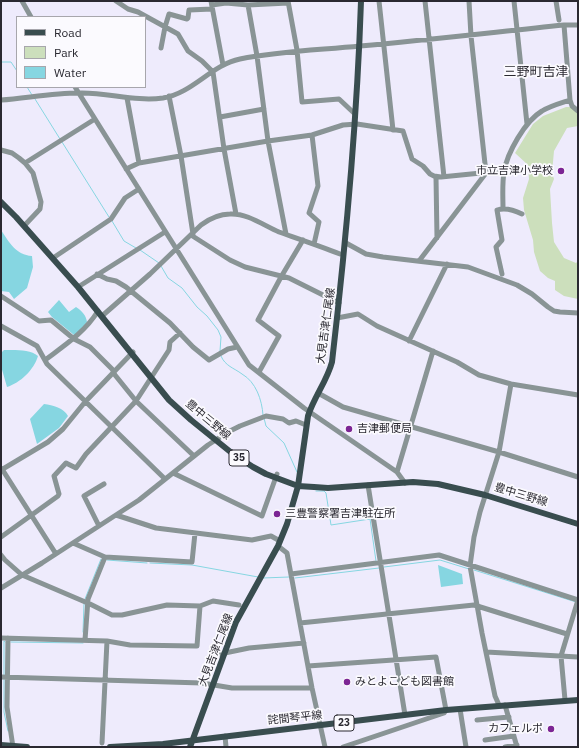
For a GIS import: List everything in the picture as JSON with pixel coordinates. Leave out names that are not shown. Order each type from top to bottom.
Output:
[{"type":"main road","name":"大見吉津仁尾線","points":[[190,747],[214,684],[222,653],[236,622],[279,544],[298,486],[309,412],[328,375],[332,362],[346,243],[360,46],[361,1]]},
{"type":"main road","name":"豊中三野線","points":[[1,202],[78,287],[151,378],[181,412],[246,463],[266,474],[276,476],[298,486],[328,488],[405,483],[438,484],[485,495],[578,524]]},
{"type":"main road","name":"詫間琴平線","points":[[110,747],[163,744],[446,710],[578,700]]},
{"type":"main road","points":[[1,745],[27,747]]},
{"type":"street","points":[[22,1],[30,16]]},
{"type":"street","points":[[116,1],[128,9],[145,16]]},
{"type":"street","points":[[379,1],[393,130]]},
{"type":"street","points":[[425,1],[444,177]]},
{"type":"street","points":[[419,261],[486,173],[470,35],[469,1]]},
{"type":"street","points":[[514,1],[527,124]]},
{"type":"street","points":[[556,1],[559,20]]},
{"type":"street","points":[[161,48],[165,27],[170,14],[186,19],[188,18],[189,10],[212,5],[226,3],[248,5],[288,2],[297,50],[302,102],[339,99],[355,114]]},
{"type":"street","points":[[212,5],[223,65]]},
{"type":"street","points":[[248,5],[257,56],[268,141],[286,234]]},
{"type":"street","points":[[146,16],[178,34],[188,51],[202,61],[213,72],[224,149],[236,214]]},
{"type":"street","points":[[564,25],[570,100],[572,106],[578,111]]},
{"type":"street","points":[[1,100],[78,93],[151,99],[169,96],[184,91],[223,65],[234,60],[257,56],[297,50],[383,44],[564,25],[578,25]]},
{"type":"street","points":[[76,88],[249,365],[309,412],[397,472],[405,483]]},
{"type":"street","points":[[169,96],[181,156],[192,234],[230,260],[245,267],[298,282],[339,304]]},
{"type":"street","points":[[127,98],[139,163]]},
{"type":"street","points":[[503,209],[504,173],[511,153],[527,124],[544,110],[570,100]]},
{"type":"street","points":[[220,117],[264,109]]},
{"type":"street","points":[[25,163],[95,119]]},
{"type":"street","points":[[126,169],[139,163],[312,135],[343,125],[354,124],[403,132],[410,157],[430,174],[436,177],[504,173]]},
{"type":"street","points":[[312,135],[318,186],[309,213],[319,222],[314,244]]},
{"type":"street","points":[[1,150],[12,153],[25,163],[33,173],[41,202],[40,209],[24,226]]},
{"type":"street","points":[[436,177],[437,238]]},
{"type":"street","points":[[53,258],[111,219],[125,198],[139,189]]},
{"type":"street","points":[[502,274],[496,247],[502,240],[496,213],[497,210],[514,210],[522,214]]},
{"type":"street","points":[[45,360],[74,339],[100,313],[130,291],[209,220],[222,215],[236,214],[244,216],[286,234],[340,254]]},
{"type":"street","points":[[78,287],[165,232]]},
{"type":"street","points":[[259,372],[278,336],[258,320],[303,240]]},
{"type":"street","points":[[346,243],[366,254],[468,267],[516,285],[532,294],[548,308],[554,311],[578,312],[578,308]]},
{"type":"street","points":[[409,341],[448,264]]},
{"type":"street","points":[[97,274],[107,279],[116,281],[130,291],[170,323],[193,347],[209,360],[212,360],[228,349],[237,347]]},
{"type":"street","points":[[2,296],[39,321],[51,320],[74,339],[90,347],[112,369],[136,401],[194,456]]},
{"type":"street","points":[[337,318],[358,314],[377,326],[457,362],[479,375],[511,384],[578,395]]},
{"type":"street","points":[[1,326],[37,346],[47,364],[165,479]]},
{"type":"street","points":[[1,537],[58,496],[59,494],[54,476],[66,463],[76,468],[86,454],[136,401],[169,350],[170,342],[180,333]]},
{"type":"street","points":[[397,472],[433,352]]},
{"type":"street","points":[[56,554],[2,469],[48,442],[63,429],[132,353]]},
{"type":"street","points":[[505,747],[517,746],[509,717],[495,696],[470,566],[474,537],[485,495],[499,452],[511,384]]},
{"type":"street","points":[[318,393],[343,407],[410,428],[499,452],[578,477]]},
{"type":"street","points":[[1,588],[139,500],[215,440],[240,426],[266,416],[282,419],[289,423],[296,421],[306,425]]},
{"type":"street","points":[[173,473],[262,516],[276,476]]},
{"type":"street","points":[[99,526],[84,496],[104,484]]},
{"type":"street","points":[[368,485],[405,715]]},
{"type":"street","points":[[116,515],[156,528],[252,540],[271,536],[287,552],[312,688],[325,747]]},
{"type":"street","points":[[73,543],[105,557],[192,562],[195,533]]},
{"type":"street","points":[[1,555],[22,575],[115,616],[167,605],[200,606],[216,600],[240,605]]},
{"type":"street","points":[[291,574],[439,555],[578,600],[560,656],[565,700]]},
{"type":"street","points":[[85,640],[85,602],[105,557]]},
{"type":"street","points":[[1,638],[107,641],[130,645],[197,646],[200,606]]},
{"type":"street","points":[[300,623],[477,606],[567,634]]},
{"type":"street","points":[[8,638],[4,677],[13,747]]},
{"type":"street","points":[[102,743],[107,641]]},
{"type":"street","points":[[222,653],[249,648],[304,643]]},
{"type":"street","points":[[486,652],[578,657]]},
{"type":"street","points":[[308,666],[436,657],[446,710],[440,714],[343,747]]},
{"type":"street","points":[[4,677],[214,684],[232,688],[312,688]]},
{"type":"street","points":[[460,709],[466,747]]},
{"type":"street","points":[[477,720],[509,717]]},
{"type":"street","points":[[225,736],[226,747]]},
{"type":"street","points":[[485,740],[500,736],[514,736]]},
{"type":"green space","points":[[566,107],[578,107],[578,126],[567,128],[554,151],[552,173],[554,179],[550,189],[552,223],[554,242],[564,258],[576,263],[578,261],[578,299],[564,296],[555,290],[555,281],[548,278],[540,271],[524,210],[523,198],[529,179],[528,165],[515,153],[533,124],[543,116]]},
{"type":"water","points":[[1,230],[17,250],[26,255],[32,256],[33,267],[27,288],[14,299],[9,292],[1,291]]},
{"type":"water","points":[[59,300],[69,312],[76,307],[86,317],[87,322],[79,332],[74,335],[48,312]]},
{"type":"water","points":[[4,350],[27,351],[38,356],[30,371],[26,375],[7,387],[1,366],[1,353]]},
{"type":"water","points":[[44,404],[58,407],[68,416],[59,428],[37,444],[30,419]]},
{"type":"water","points":[[438,565],[462,574],[463,584],[441,587]]},
{"type":"waterway","points":[[1,62],[11,62],[16,70]]},
{"type":"waterway","points":[[28,88],[32,95]]},
{"type":"waterway","points":[[35,99],[60,139]]},
{"type":"waterway","points":[[62,142],[109,217]]},
{"type":"waterway","points":[[112,221],[124,241],[136,248]]},
{"type":"waterway","points":[[140,250],[159,263]]},
{"type":"waterway","points":[[161,266],[168,278],[182,288],[218,330],[221,337],[220,351]]},
{"type":"waterway","points":[[221,356],[227,365],[247,377],[255,387],[260,398],[263,415]]},
{"type":"waterway","points":[[264,418],[266,426],[284,443],[297,472]]},
{"type":"waterway","points":[[316,491],[324,491],[326,493],[331,525],[370,519],[376,561]]},
{"type":"waterway","points":[[85,599],[101,559]]},
{"type":"waterway","points":[[107,560],[147,563]]},
{"type":"waterway","points":[[384,567],[440,560],[469,569]]},
{"type":"waterway","points":[[150,563],[192,565],[258,577]]},
{"type":"waterway","points":[[295,578],[379,568]]},
{"type":"waterway","points":[[474,570],[576,602]]},
{"type":"waterway","points":[[263,578],[289,577]]},
{"type":"waterway","points":[[83,632],[84,604]]},
{"type":"waterway","points":[[4,676],[4,641],[5,642]]},
{"type":"waterway","points":[[11,642],[83,643]]},
{"type":"waterway","points":[[4,679],[4,712],[8,731]]},
{"type":"place","name":"市立吉津小学校","points":[[561,171]]},
{"type":"place","name":"吉津郵便局","points":[[349,429]]},
{"type":"place","name":"三豊警察署吉津駐在所","points":[[277,514]]},
{"type":"place","name":"みとよこども図書館","points":[[347,682]]},
{"type":"place","name":"カフェルポ","points":[[551,729]]},
{"type":"district","name":"三野町吉津","points":[[536,72]]}]
